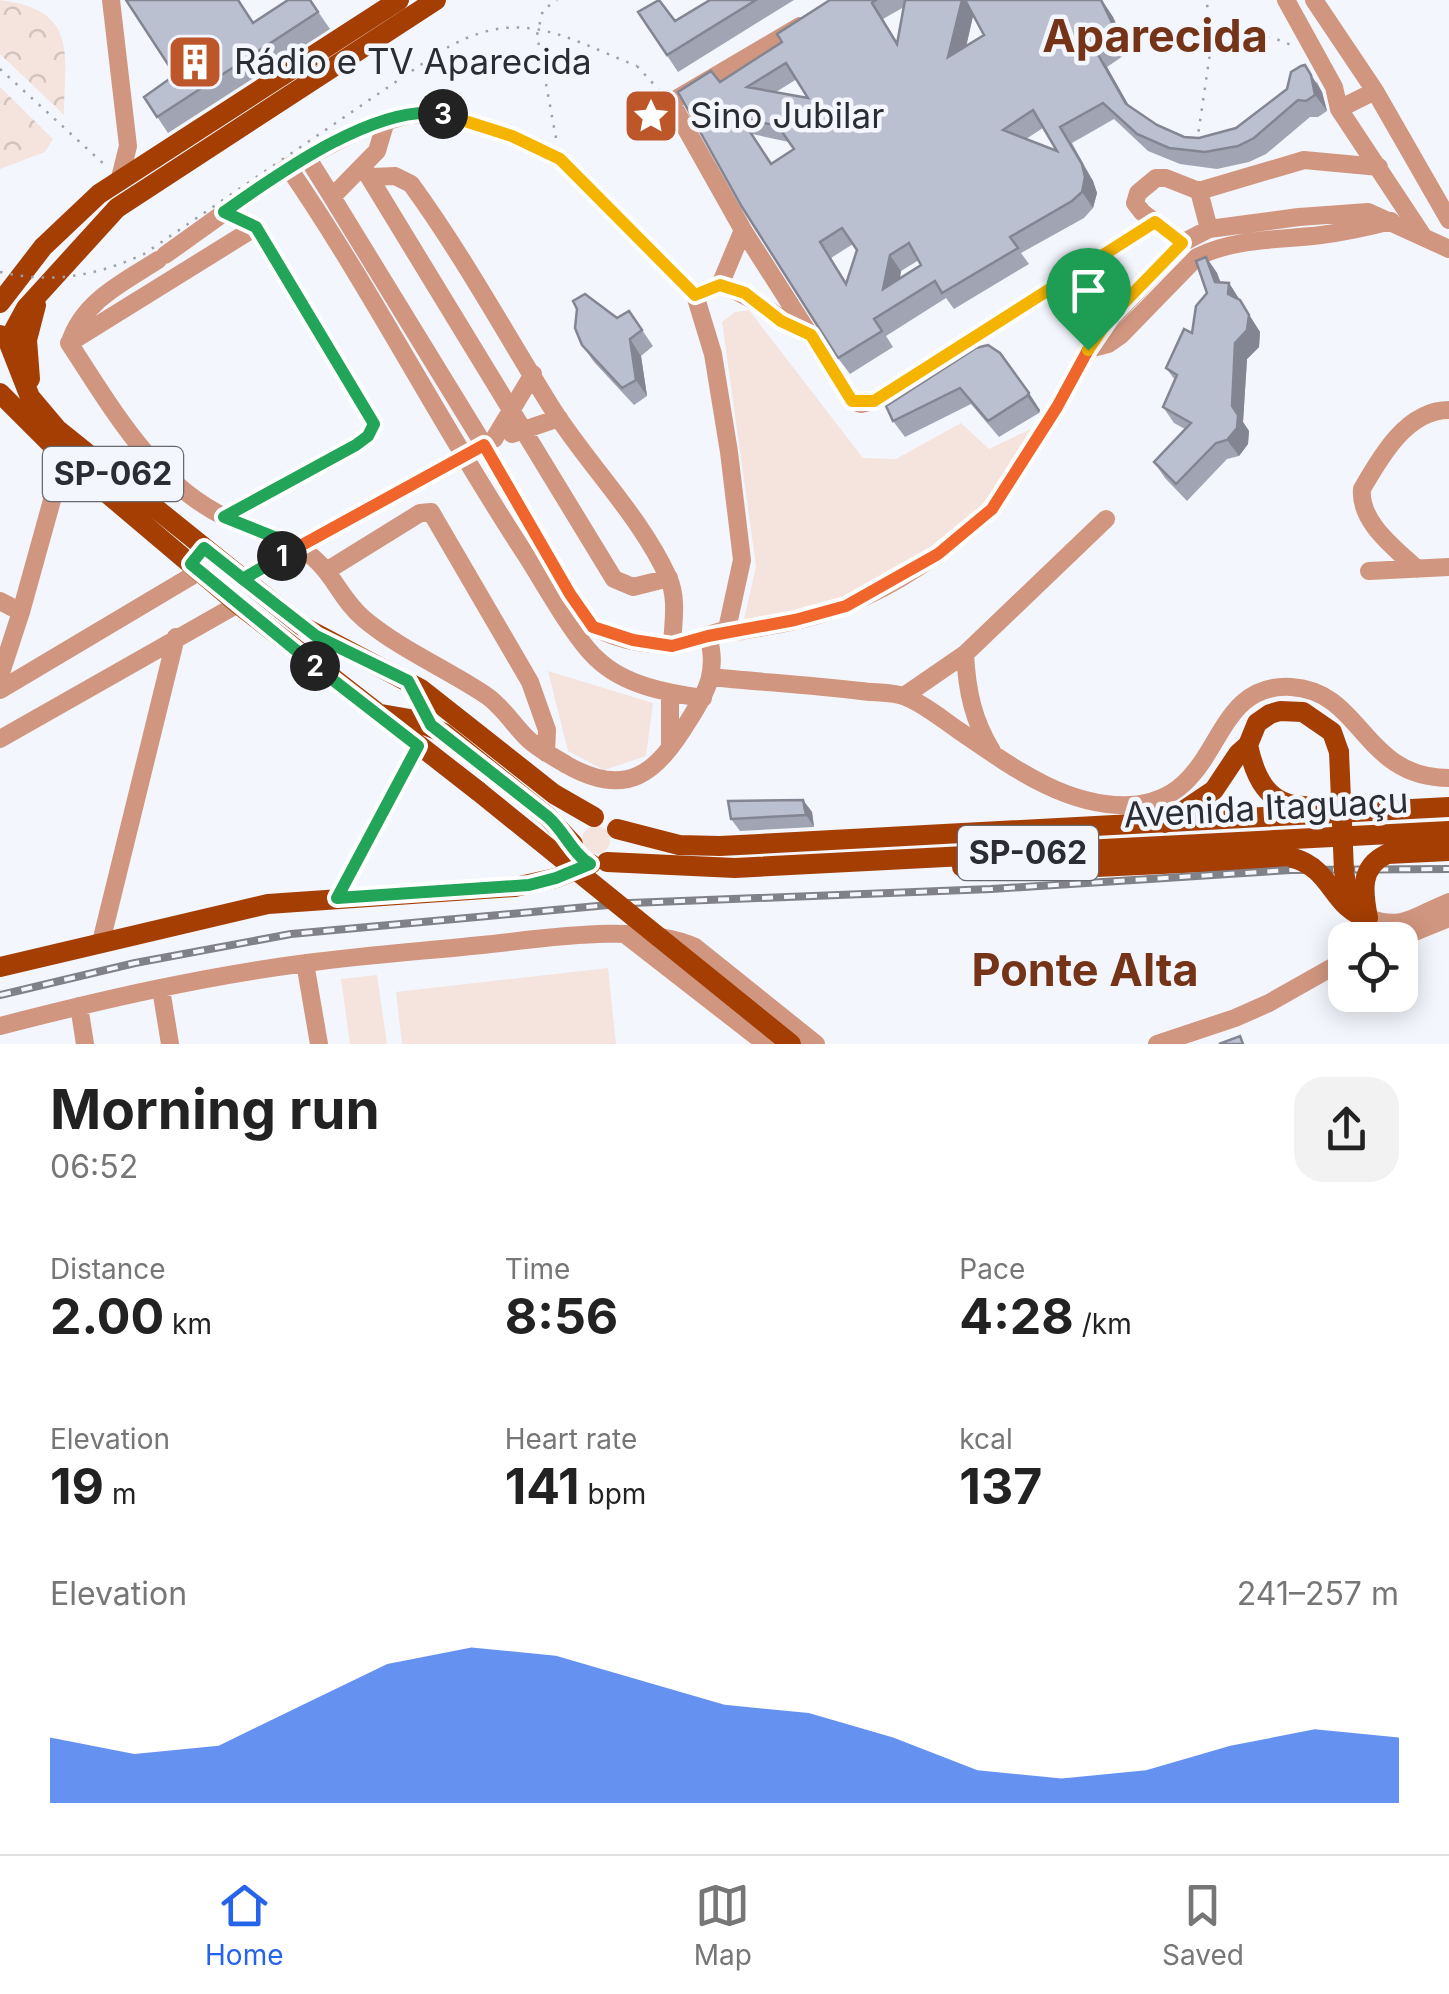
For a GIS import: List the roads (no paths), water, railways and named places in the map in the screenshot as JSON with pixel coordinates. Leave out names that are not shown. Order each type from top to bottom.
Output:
[{"type":"main road","points":[[0,374],[10,360],[6,341],[26,308],[117,208],[399,0]]},
{"type":"main road","points":[[0,303],[42,247],[120,178],[436,0]]},
{"type":"main road","points":[[40,293],[28,340],[27,370],[56,429]]},
{"type":"main road","name":"SP-062","points":[[6,341],[30,397],[56,429],[198,561],[238,604],[369,709],[431,725],[548,817],[587,855]]},
{"type":"main road","name":"SP-062","points":[[0,393],[64,457],[198,561],[243,579],[316,636],[408,681],[554,794],[594,817],[607,820],[617,830]]},
{"type":"main road","points":[[380,668],[362,686],[369,709],[475,788],[791,1044]]},
{"type":"main road","points":[[408,681],[431,725],[475,788]]},
{"type":"main road","points":[[1165,823],[1214,790],[1248,745],[1258,723],[1280,710],[1303,712],[1332,732],[1339,752],[1346,884],[1353,904],[1368,918]]},
{"type":"main road","points":[[1248,745],[1257,778],[1271,795],[1292,806],[1316,806],[1335,814]]},
{"type":"main road","name":"Avenida Itaguaçu","points":[[617,830],[698,847],[1449,807]]},
{"type":"main road","points":[[587,855],[580,824],[594,817]]},
{"type":"main road","points":[[0,967],[268,904],[542,882],[567,873],[587,855],[618,851],[617,830]]},
{"type":"main road","name":"Avenida Itaguaçu","points":[[587,855],[718,868],[1449,831]]},
{"type":"main road","points":[[1368,918],[1362,895],[1373,862],[1387,854],[1449,851]]},
{"type":"main road","points":[[916,858],[939,866],[1030,870],[1293,858],[1316,867],[1345,905],[1356,915],[1368,918]]},
{"type":"street","points":[[111,0],[128,146],[120,178]]},
{"type":"street","points":[[1286,0],[1334,87],[1339,108],[1426,240]]},
{"type":"street","points":[[1314,0],[1374,91],[1449,220]]},
{"type":"street","points":[[812,18],[670,102],[744,230],[852,401],[874,401],[1155,222]]},
{"type":"street","points":[[1339,108],[1374,91]]},
{"type":"street","points":[[70,343],[83,314],[101,297],[288,167],[307,157],[363,128],[408,115],[437,113],[512,136],[560,159],[695,295],[713,354],[730,452],[742,560],[727,629],[672,646],[609,634],[593,627],[584,617],[489,442],[307,157]]},
{"type":"street","points":[[332,197],[368,172],[386,122]]},
{"type":"street","points":[[1182,243],[1135,203],[1147,182],[1166,178],[1199,191],[1304,160],[1379,166]]},
{"type":"street","points":[[288,167],[319,212],[463,456],[595,658],[628,680],[670,694],[702,698]]},
{"type":"street","points":[[368,172],[395,176],[410,184],[559,418],[670,578],[674,598],[672,646]]},
{"type":"street","points":[[368,172],[614,579],[633,587],[670,578]]},
{"type":"street","points":[[1199,191],[1208,229]]},
{"type":"street","points":[[224,212],[256,227],[374,424],[368,436],[356,445],[224,517]]},
{"type":"street","points":[[708,636],[747,631],[846,606],[938,554],[992,509],[1111,316],[1182,243],[1208,229],[1368,212],[1449,249]]},
{"type":"street","points":[[1088,350],[1121,335],[1197,257],[1209,251],[1391,222]]},
{"type":"street","points":[[70,343],[256,227]]},
{"type":"street","points":[[720,285],[744,230]]},
{"type":"street","points":[[695,295],[720,285],[756,299],[781,321],[811,335]]},
{"type":"street","points":[[70,343],[139,449],[182,487],[224,517],[299,547],[328,570],[362,617],[488,696],[546,753],[583,774],[606,782],[624,781],[658,762],[702,698],[715,659],[708,636]]},
{"type":"street","points":[[489,442],[533,374]]},
{"type":"street","points":[[1417,569],[1366,514],[1362,489],[1412,422],[1425,414],[1449,410]]},
{"type":"street","points":[[299,547],[489,442],[559,418]]},
{"type":"street","points":[[0,676],[64,457]]},
{"type":"street","points":[[328,570],[420,513],[430,512],[530,682],[547,730],[546,753]]},
{"type":"street","points":[[904,696],[965,654],[1106,518]]},
{"type":"street","points":[[0,690],[198,561]]},
{"type":"street","points":[[1369,571],[1449,567]]},
{"type":"street","points":[[0,600],[21,612]]},
{"type":"street","points":[[0,740],[238,604]]},
{"type":"street","points":[[595,658],[609,634]]},
{"type":"street","points":[[101,942],[176,637]]},
{"type":"street","points":[[965,654],[966,688],[978,728],[995,756]]},
{"type":"street","points":[[710,677],[904,696],[1030,777],[1062,792],[1129,805],[1177,790],[1206,759],[1241,702],[1256,692],[1291,687],[1330,698],[1398,768],[1432,778],[1449,778]]},
{"type":"street","points":[[670,694],[670,747]]},
{"type":"street","points":[[337,898],[418,746]]},
{"type":"street","points":[[1368,918],[1400,924],[1449,902]]},
{"type":"street","points":[[1418,931],[1449,918]]},
{"type":"street","points":[[0,1026],[161,988],[306,963],[578,935],[626,935],[678,940],[695,946],[816,1044]]},
{"type":"street","points":[[626,935],[760,1042]]},
{"type":"street","points":[[306,963],[319,1044]]},
{"type":"street","points":[[1161,1044],[1269,1003],[1328,970]]},
{"type":"street","points":[[161,988],[170,1044]]},
{"type":"street","points":[[80,1006],[85,1044]]},
{"type":"railway","points":[[0,995],[135,963],[291,934],[630,903],[991,889],[1291,870],[1449,869]]},
{"type":"place","name":"Rádio e TV Aparecida","points":[[195,62]]},
{"type":"place","name":"Sino Jubilar","points":[[651,116]]},
{"type":"district","name":"Aparecida","points":[[1155,36]]},
{"type":"district","name":"Ponte Alta","points":[[1085,970]]}]
